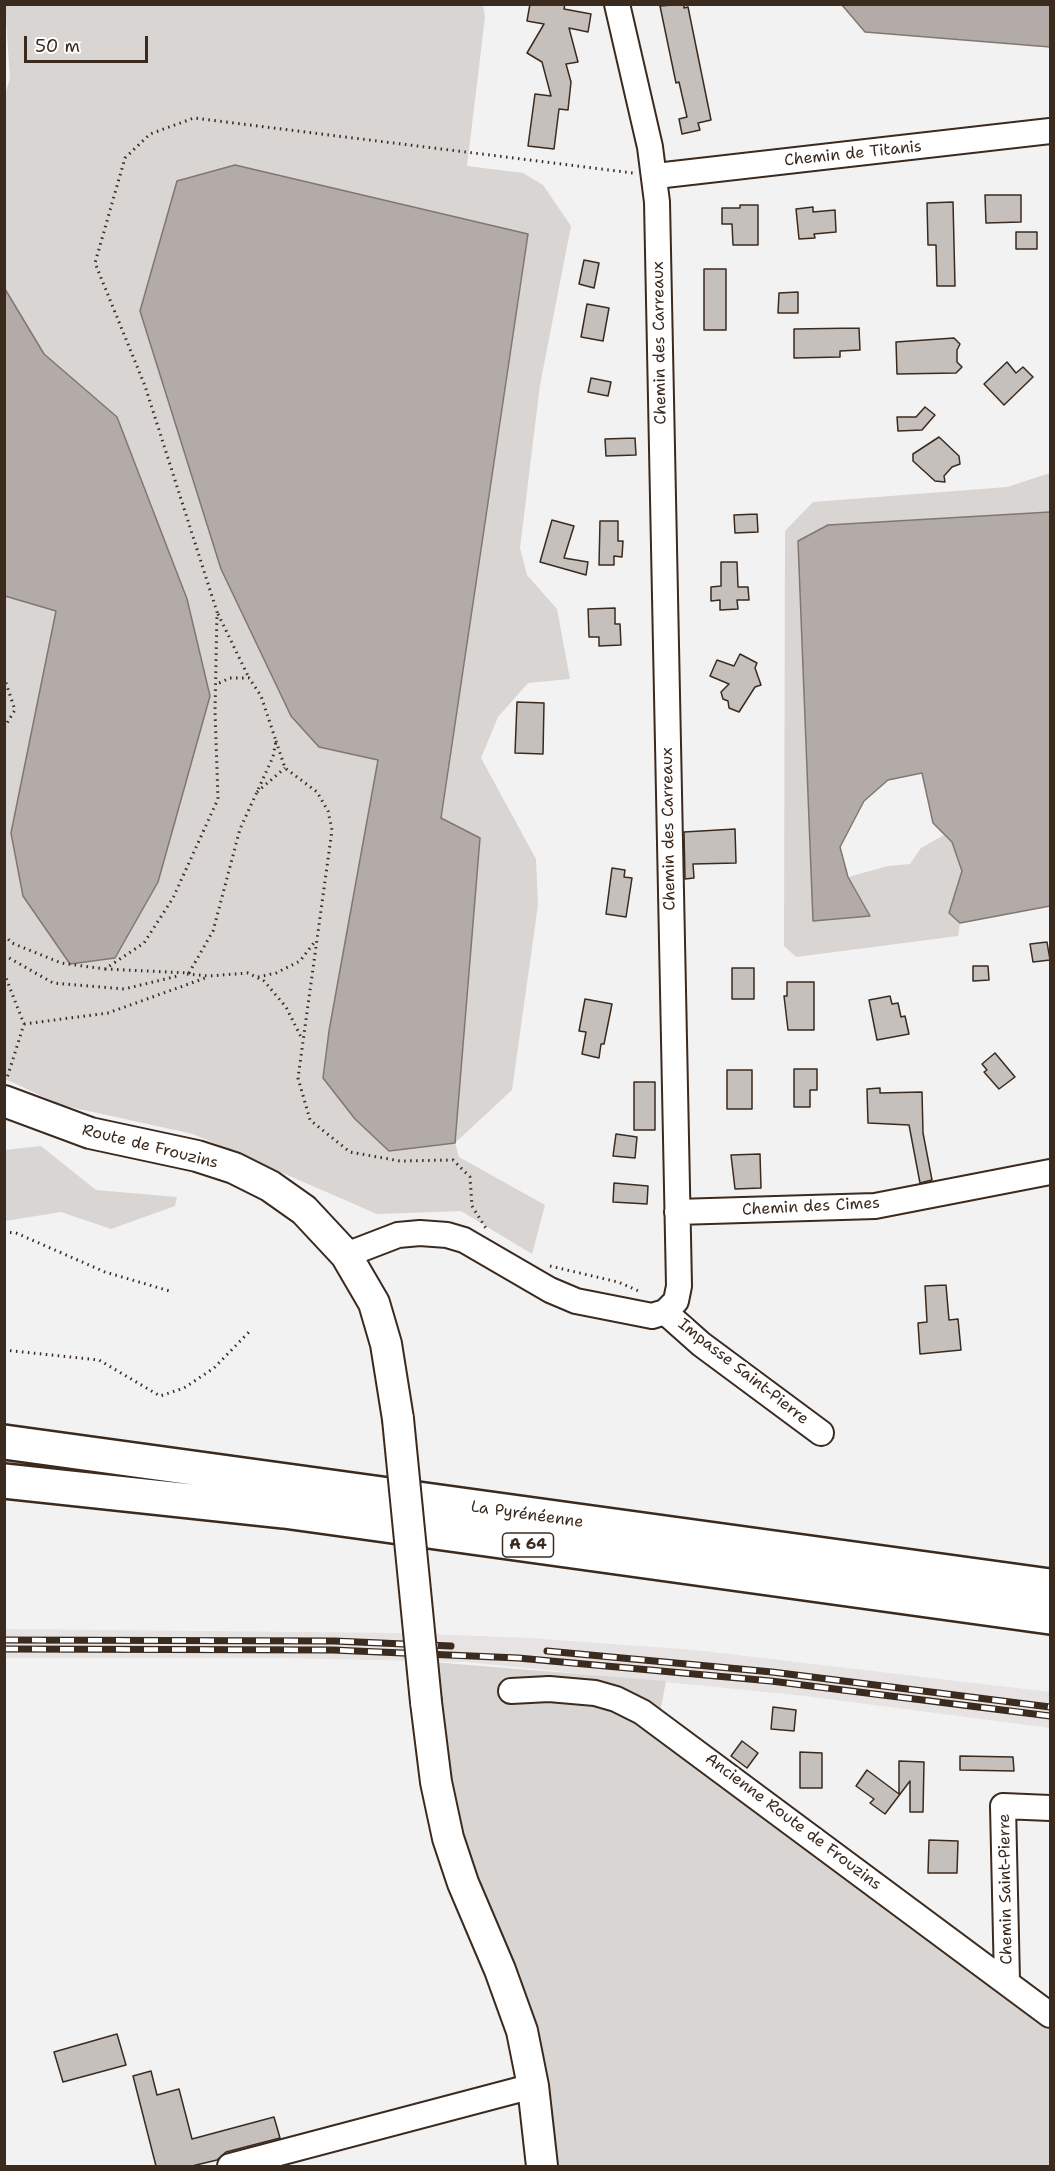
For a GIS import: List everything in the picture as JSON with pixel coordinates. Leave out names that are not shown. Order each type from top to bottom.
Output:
[{"type":"highway","name":"La Pyrénéenne","points":[[4,1442],[1050,1586]]},
{"type":"highway","name":"La Pyrénéenne","points":[[4,1481],[284,1511],[1050,1617]]},
{"type":"main road","name":"Route de Frouzins","points":[[5,1091],[90,1133],[197,1156],[250,1175],[304,1210],[346,1255],[367,1288],[381,1322],[398,1419],[436,1782],[448,1838],[463,1883],[522,2031],[533,2086],[542,2166]]},
{"type":"street","name":"Chemin des Carreaux","points":[[617,4],[656,176],[680,1286],[676,1301],[665,1312]]},
{"type":"street","name":"Chemin de Titanis","points":[[656,176],[1050,131]]},
{"type":"street","name":"Chemin des Cimes","points":[[677,1212],[875,1206],[1050,1172]]},
{"type":"street","points":[[346,1255],[398,1235],[420,1233],[447,1235],[464,1240],[550,1290],[576,1301],[652,1316],[665,1312]]},
{"type":"street","name":"Impasse Saint-Pierre","points":[[665,1312],[701,1344],[821,1432]]},
{"type":"street","name":"Ancienne Route de Frouzins","points":[[511,1691],[549,1689],[595,1693],[616,1699],[642,1712],[1050,2015]]},
{"type":"street","name":"Chemin Saint-Pierre","points":[[1007,1981],[1003,1806],[1050,1808]]},
{"type":"street","points":[[230,2166],[533,2086]]},
{"type":"path","points":[[490,1233],[472,1206],[470,1177],[453,1160],[400,1161],[350,1152],[310,1120],[298,1078],[332,830],[328,811],[317,792],[285,768],[261,696],[249,678],[217,612],[146,386],[95,263],[125,159],[150,134],[194,118],[656,176]]},
{"type":"path","points":[[105,969],[144,943],[173,898],[218,799],[215,711],[217,612]]},
{"type":"path","points":[[4,677],[15,710],[4,728]]},
{"type":"path","points":[[217,684],[230,678],[249,678]]},
{"type":"path","points":[[4,955],[53,983],[124,989],[189,973],[213,931],[240,829],[273,757],[276,741]]},
{"type":"path","points":[[255,795],[285,768]]},
{"type":"path","points":[[4,935],[12,943],[61,963],[105,969],[209,976],[248,973],[264,981],[286,1007],[302,1038]]},
{"type":"path","points":[[257,978],[276,973],[300,961],[316,940]]},
{"type":"path","points":[[4,973],[24,1024],[5,1091]]},
{"type":"path","points":[[24,1024],[108,1013],[209,976]]},
{"type":"path","points":[[4,1232],[16,1233],[105,1272],[173,1292]]},
{"type":"path","points":[[547,1265],[618,1282],[646,1294]]},
{"type":"path","points":[[4,1350],[99,1360],[160,1396],[184,1388],[214,1368],[249,1332]]},
{"type":"shaded area","points":[[5,5],[483,5],[485,17],[467,166],[523,173],[543,185],[571,226],[540,385],[520,548],[527,575],[557,609],[570,679],[528,683],[498,717],[481,758],[536,859],[538,905],[512,1090],[455,1143],[459,1157],[545,1205],[532,1254],[461,1211],[377,1214],[193,1134],[61,1105],[5,1079],[5,596],[56,611],[11,833],[115,958],[158,882],[210,696],[187,599],[117,417],[44,354],[5,289],[4,97],[10,79]],"holes":[[[527,234],[441,818],[329,1031],[378,759],[319,747]]]},
{"type":"shaded area","points":[[842,5],[1050,5],[1050,47],[865,32]]},
{"type":"shaded area","points":[[235,165],[528,234],[441,818],[480,838],[455,1143],[389,1151],[355,1119],[323,1078],[329,1031],[378,760],[319,747],[291,716],[221,569],[140,311],[177,181]]},
{"type":"shaded area","points":[[5,289],[44,354],[117,417],[187,599],[210,696],[158,882],[115,958],[70,964],[23,896],[11,833],[56,611],[5,596]]},
{"type":"shaded area","points":[[1050,473],[1050,512],[828,525],[813,920],[870,916],[848,877],[888,866],[910,864],[921,848],[944,835],[952,842],[962,871],[949,913],[960,923],[958,936],[796,957],[784,946],[785,531],[813,502],[1007,487]]},
{"type":"shaded area","points":[[1050,512],[1050,906],[960,923],[949,913],[962,871],[952,842],[933,823],[922,773],[888,780],[864,801],[840,847],[848,877],[870,916],[813,921],[798,541],[828,525]]},
{"type":"shaded area","points":[[41,1146],[96,1190],[177,1197],[175,1206],[111,1229],[61,1212],[5,1221],[5,1150]]},
{"type":"shaded area","points":[[5,1629],[402,1633],[530,1638],[695,1650],[1050,1692],[1050,1728],[805,1696],[465,1662],[282,1658],[5,1658]]},
{"type":"shaded area","points":[[432,1662],[666,1681],[657,1729],[904,1913],[1050,2030],[1050,2166],[552,2166],[449,1803]]},
{"type":"building","points":[[530,4],[565,4],[564,9],[591,14],[588,32],[569,28],[578,62],[566,64],[571,82],[568,110],[559,109],[554,149],[528,146],[535,94],[551,96],[542,62],[527,53],[544,24],[527,21]]},
{"type":"building","points":[[684,4],[684,8],[688,7],[711,120],[698,123],[700,130],[682,134],[679,119],[687,117],[679,82],[676,83],[660,6]]},
{"type":"building","points":[[985,195],[1021,195],[1021,222],[986,223]]},
{"type":"building","points":[[953,202],[955,286],[937,286],[936,245],[928,245],[927,203]]},
{"type":"building","points":[[740,205],[758,205],[758,245],[733,245],[732,224],[722,224],[722,208],[740,208]]},
{"type":"building","points":[[813,207],[813,212],[835,210],[836,232],[814,234],[815,238],[799,239],[796,209]]},
{"type":"building","points":[[1016,232],[1037,232],[1037,249],[1016,249]]},
{"type":"building","points":[[584,260],[599,263],[594,288],[579,284]]},
{"type":"building","points":[[704,269],[726,269],[726,330],[704,330]]},
{"type":"building","points":[[798,292],[798,313],[778,313],[779,293]]},
{"type":"building","points":[[587,304],[609,308],[603,341],[581,337]]},
{"type":"building","points":[[859,328],[860,350],[840,351],[840,357],[794,358],[794,329]]},
{"type":"building","points":[[954,338],[960,344],[957,350],[957,362],[962,367],[956,373],[897,374],[896,342]]},
{"type":"building","points":[[1007,362],[1016,373],[1023,367],[1033,377],[1004,405],[984,384]]},
{"type":"building","points":[[591,378],[611,382],[608,396],[588,392]]},
{"type":"building","points":[[925,407],[935,415],[922,430],[898,431],[897,417],[916,417]]},
{"type":"building","points":[[939,437],[959,456],[960,464],[952,467],[944,476],[945,482],[935,481],[913,461],[913,454]]},
{"type":"building","points":[[635,438],[636,455],[606,456],[605,439]]},
{"type":"building","points":[[757,514],[758,532],[735,533],[734,515]]},
{"type":"building","points":[[552,520],[574,526],[564,558],[588,562],[586,575],[540,562]]},
{"type":"building","points":[[600,521],[618,521],[618,541],[623,541],[622,557],[614,556],[614,565],[599,565]]},
{"type":"building","points":[[721,562],[737,562],[738,587],[748,587],[749,600],[737,600],[738,609],[720,610],[720,600],[711,601],[711,587],[721,586]]},
{"type":"building","points":[[615,608],[615,624],[620,624],[621,645],[599,646],[599,637],[589,637],[588,609]]},
{"type":"building","points":[[740,654],[757,663],[755,668],[761,685],[755,687],[739,712],[729,708],[728,701],[723,699],[721,692],[729,684],[710,676],[717,660],[734,666]]},
{"type":"building","points":[[517,702],[544,703],[543,754],[515,753]]},
{"type":"building","points":[[735,829],[736,863],[693,864],[694,878],[685,879],[684,832]]},
{"type":"building","points":[[612,868],[625,870],[624,877],[632,878],[626,917],[606,914]]},
{"type":"building","points":[[1047,942],[1050,960],[1033,962],[1030,944]]},
{"type":"building","points":[[973,966],[988,966],[989,980],[973,981]]},
{"type":"building","points":[[732,968],[754,968],[754,999],[732,999]]},
{"type":"building","points":[[787,982],[814,982],[814,1030],[788,1030],[784,996],[787,996]]},
{"type":"building","points":[[890,996],[892,1004],[898,1003],[901,1017],[905,1016],[909,1034],[877,1040],[869,1000]]},
{"type":"building","points":[[585,999],[612,1004],[599,1058],[582,1054],[586,1032],[579,1031]]},
{"type":"building","points":[[995,1053],[1015,1077],[999,1089],[984,1072],[987,1070],[982,1064]]},
{"type":"building","points":[[794,1069],[817,1069],[817,1090],[810,1090],[810,1107],[794,1107]]},
{"type":"building","points":[[727,1070],[752,1070],[752,1109],[727,1109]]},
{"type":"building","points":[[634,1082],[655,1082],[655,1130],[634,1130]]},
{"type":"building","points":[[880,1088],[880,1093],[922,1092],[923,1133],[932,1180],[920,1183],[909,1125],[868,1123],[867,1089]]},
{"type":"building","points":[[616,1134],[637,1137],[635,1158],[613,1156]]},
{"type":"building","points":[[760,1154],[761,1188],[735,1189],[731,1155]]},
{"type":"building","points":[[614,1183],[648,1186],[647,1204],[613,1202]]},
{"type":"building","points":[[946,1285],[949,1320],[958,1319],[961,1350],[920,1354],[918,1323],[927,1322],[925,1286]]},
{"type":"building","points":[[773,1707],[796,1710],[794,1731],[771,1729]]},
{"type":"building","points":[[742,1741],[758,1753],[747,1768],[731,1756]]},
{"type":"building","points":[[800,1752],[822,1753],[822,1788],[800,1788]]},
{"type":"building","points":[[960,1756],[1013,1757],[1014,1771],[960,1770]]},
{"type":"building","points":[[899,1761],[924,1762],[923,1812],[910,1812],[910,1781],[885,1814],[870,1803],[874,1799],[856,1786],[867,1770],[899,1794]]},
{"type":"building","points":[[929,1840],[958,1841],[957,1873],[928,1873]]},
{"type":"building","points":[[117,2034],[126,2065],[63,2082],[54,2052]]},
{"type":"building","points":[[151,2071],[157,2095],[179,2089],[192,2139],[274,2117],[280,2138],[226,2152],[217,2160],[192,2166],[156,2166],[133,2076]]},
{"type":"railway","points":[[4,1640],[334,1641],[451,1646]]},
{"type":"railway","points":[[4,1649],[333,1650],[518,1658],[771,1681],[1050,1716]]},
{"type":"railway","points":[[547,1651],[772,1672],[1050,1707]]}]
